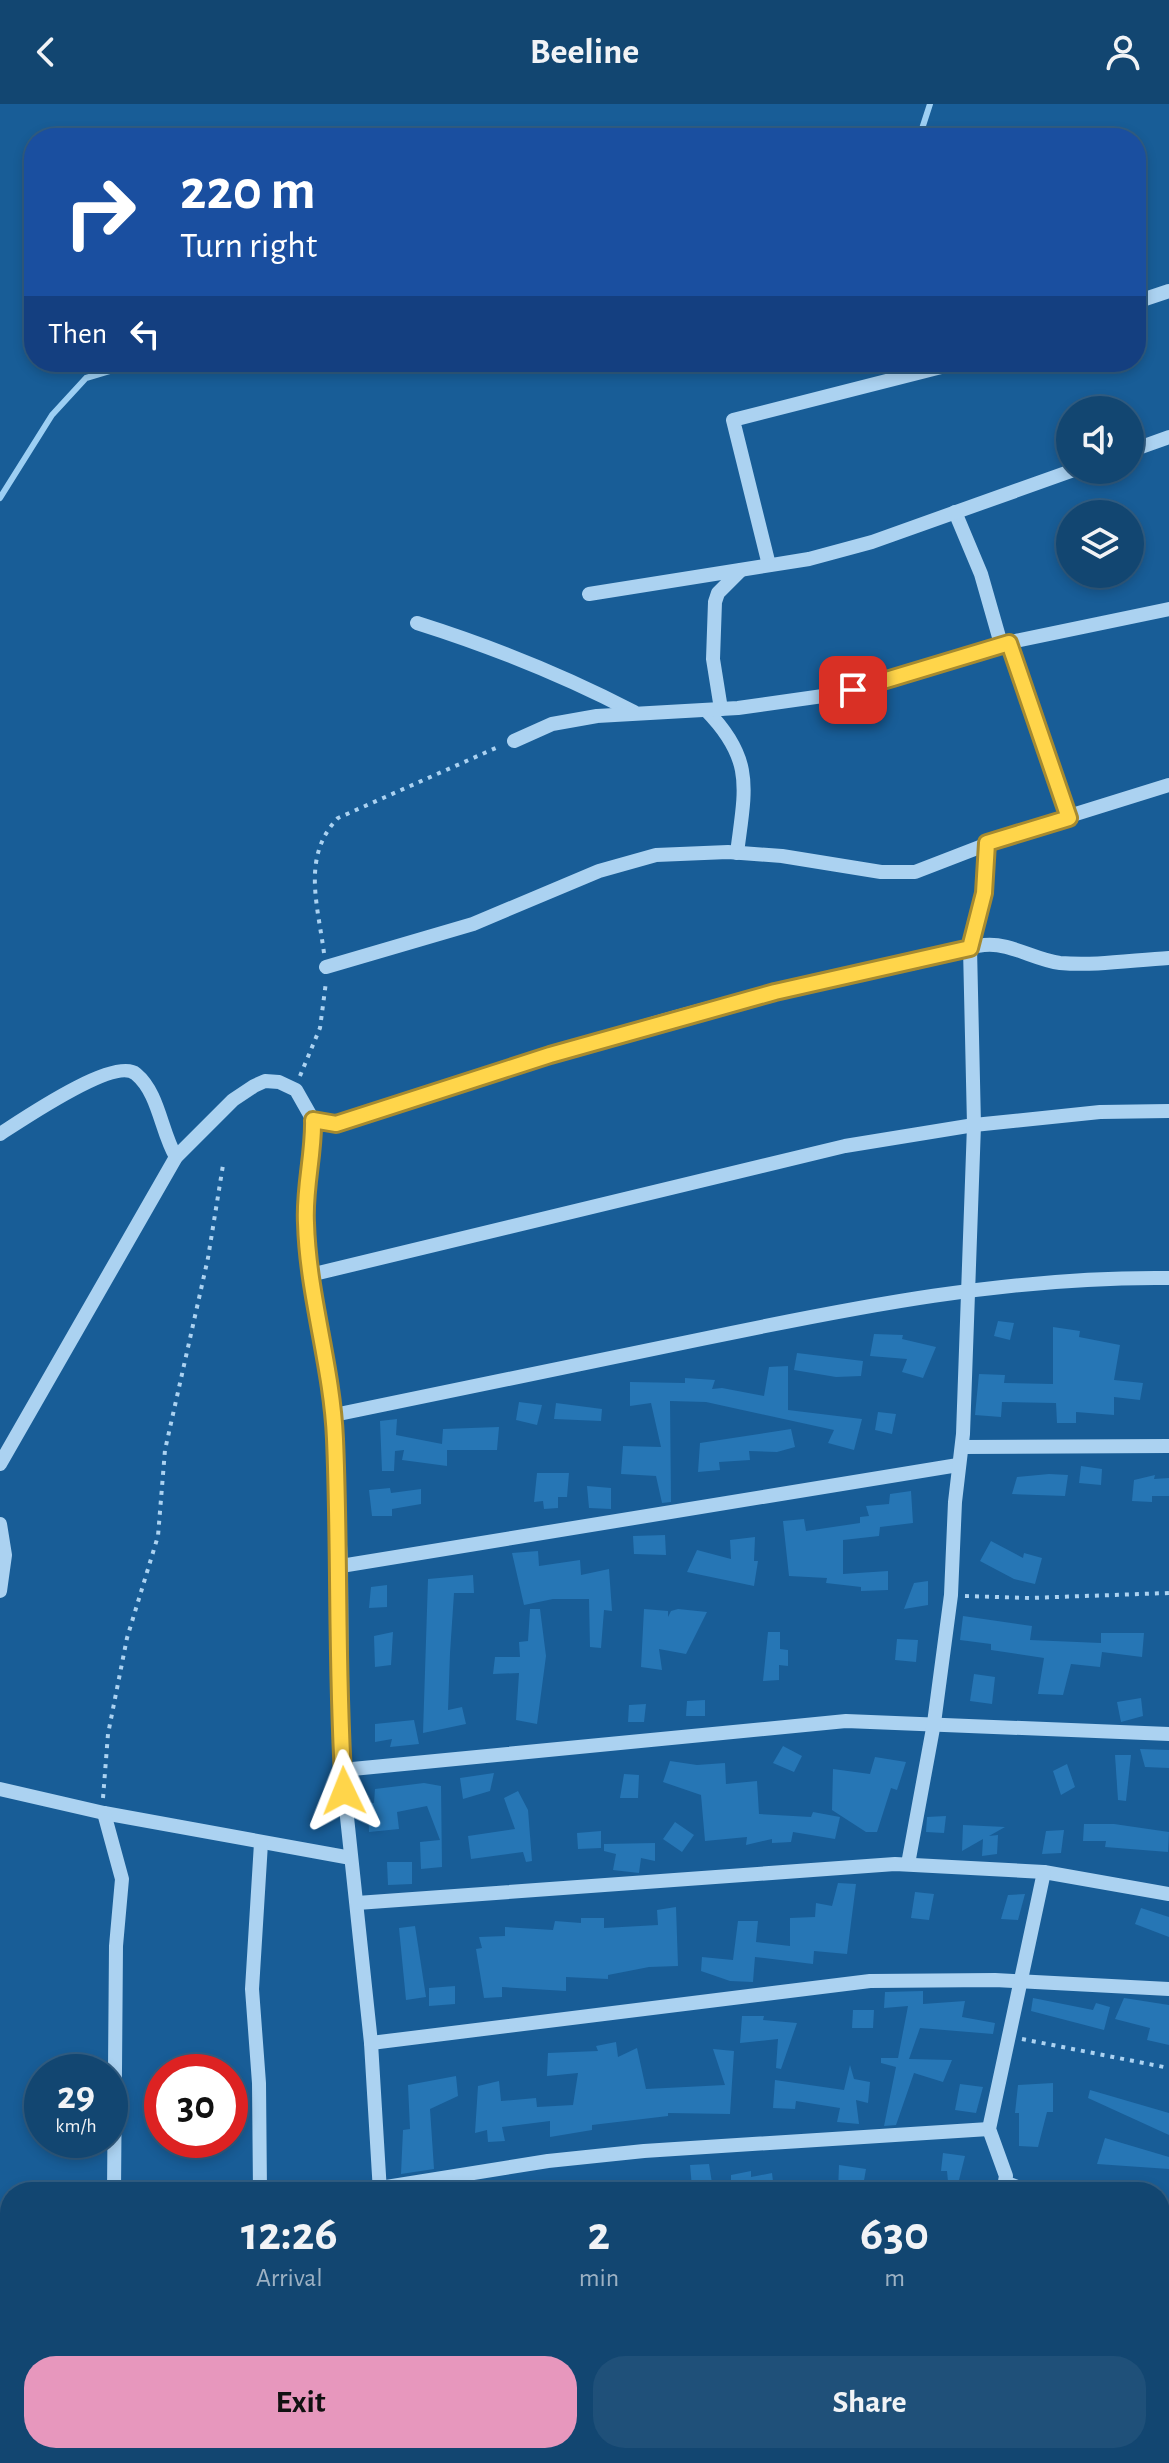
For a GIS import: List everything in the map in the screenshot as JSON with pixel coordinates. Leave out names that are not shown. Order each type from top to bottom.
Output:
[{"type":"street","points":[[1146,299],[1169,291]]},
{"type":"street","points":[[769,565],[733,420],[922,372]]},
{"type":"street","points":[[1144,446],[1169,437]]},
{"type":"street","points":[[589,594],[741,570],[850,548],[1056,476]]},
{"type":"street","points":[[955,512],[981,574],[1069,818]]},
{"type":"street","points":[[737,853],[743,799],[741,762],[731,736],[713,710],[713,659],[715,602],[718,593],[741,570]]},
{"type":"street","points":[[514,741],[572,720],[713,710],[792,701],[869,687],[1005,644],[1169,609]]},
{"type":"street","points":[[417,623],[502,650],[565,676],[638,714]]},
{"type":"street","points":[[326,967],[473,924],[599,871],[636,859],[680,852],[737,853],[898,873],[932,866],[987,843],[1169,785]]},
{"type":"street","points":[[908,1864],[934,1723],[951,1595],[958,1465],[962,1447],[974,1125],[970,948],[984,893],[987,843]]},
{"type":"street","points":[[313,1120],[336,1124],[550,1055],[775,992],[970,948],[1001,946],[1028,957],[1067,963],[1169,958]]},
{"type":"street","points":[[0,1134],[100,1076],[125,1069],[135,1073],[146,1086],[165,1139],[176,1157]]},
{"type":"street","points":[[0,1464],[176,1157],[233,1100],[254,1086],[265,1081],[279,1082],[296,1090],[313,1120],[306,1178],[310,1275],[334,1415],[341,1566],[342,1770],[371,2043],[380,2182]]},
{"type":"street","points":[[310,1275],[845,1146],[974,1125],[1100,1112],[1169,1111]]},
{"type":"street","points":[[334,1415],[801,1319],[968,1291],[1016,1285],[1169,1278]]},
{"type":"street","points":[[962,1447],[1169,1446]]},
{"type":"street","points":[[341,1566],[958,1465]]},
{"type":"street","points":[[0,1524],[5,1555],[0,1591]]},
{"type":"street","points":[[342,1770],[565,1751],[780,1725],[846,1721],[1169,1734]]},
{"type":"street","points":[[0,1789],[104,1813],[351,1858]]},
{"type":"street","points":[[104,1813],[122,1879],[116,1946],[114,2182]]},
{"type":"street","points":[[260,2182],[259,2083],[252,1989],[261,1843]]},
{"type":"street","points":[[357,1903],[908,1864],[1044,1872],[1169,1894]]},
{"type":"street","points":[[1003,2182],[989,2129],[1018,1981],[1044,1872]]},
{"type":"street","points":[[371,2043],[870,1981],[1018,1981],[1169,1989]]},
{"type":"street","points":[[426,2182],[548,2161],[644,2151],[989,2129]]},
{"type":"path","points":[[296,1090],[325,1007],[326,967],[313,861],[323,833],[338,818],[514,741]]},
{"type":"path","points":[[104,1813],[108,1734],[127,1638],[158,1536],[165,1450],[208,1258],[223,1165]]},
{"type":"path","points":[[951,1595],[1029,1598],[1169,1593]]},
{"type":"path","points":[[1007,2036],[1169,2068]]},
{"type":"building","points":[[998,1321],[1014,1323],[1010,1340],[994,1336]]},
{"type":"building","points":[[1053,1327],[1080,1331],[1079,1337],[1120,1345],[1114,1380],[1143,1383],[1140,1400],[1114,1397],[1114,1415],[1076,1412],[1076,1423],[1057,1423],[1056,1403],[1002,1402],[1001,1417],[975,1415],[979,1374],[1005,1375],[1004,1383],[1053,1384]]},
{"type":"building","points":[[874,1334],[903,1335],[902,1339],[936,1347],[923,1378],[902,1372],[907,1359],[870,1356]]},
{"type":"building","points":[[797,1353],[863,1361],[861,1376],[836,1377],[794,1370]]},
{"type":"building","points":[[788,1366],[788,1410],[862,1419],[854,1450],[828,1443],[834,1430],[706,1402],[670,1401],[671,1502],[662,1503],[656,1476],[621,1474],[623,1446],[661,1447],[651,1403],[630,1406],[630,1382],[685,1383],[685,1378],[715,1380],[712,1389],[764,1396],[769,1367]]},
{"type":"building","points":[[519,1402],[542,1405],[537,1425],[516,1420]]},
{"type":"building","points":[[556,1403],[602,1409],[601,1421],[554,1419]]},
{"type":"building","points":[[878,1412],[896,1414],[892,1434],[875,1430]]},
{"type":"building","points":[[397,1419],[396,1435],[442,1444],[443,1429],[499,1427],[497,1450],[447,1450],[447,1466],[402,1460],[404,1450],[395,1451],[394,1471],[382,1471],[380,1421]]},
{"type":"building","points":[[791,1429],[795,1447],[777,1452],[749,1451],[750,1460],[719,1462],[720,1470],[698,1472],[700,1443]]},
{"type":"building","points":[[1081,1466],[1102,1469],[1101,1485],[1079,1483]]},
{"type":"building","points":[[537,1473],[569,1473],[567,1497],[558,1497],[558,1508],[544,1509],[543,1501],[534,1502]]},
{"type":"building","points":[[1068,1475],[1065,1496],[1012,1494],[1017,1477]]},
{"type":"building","points":[[1155,1475],[1154,1479],[1169,1478],[1169,1496],[1152,1496],[1152,1502],[1132,1501],[1134,1480]]},
{"type":"building","points":[[587,1486],[611,1488],[611,1509],[589,1508]]},
{"type":"building","points":[[390,1488],[391,1493],[421,1489],[421,1504],[392,1509],[392,1516],[372,1516],[369,1490]]},
{"type":"building","points":[[911,1491],[913,1523],[880,1527],[879,1536],[843,1540],[843,1574],[888,1571],[888,1590],[861,1591],[861,1587],[826,1583],[827,1578],[789,1576],[783,1521],[804,1519],[806,1531],[860,1523],[860,1517],[869,1516],[866,1506],[889,1504],[890,1494]]},
{"type":"building","points":[[665,1535],[666,1555],[634,1554],[633,1536]]},
{"type":"building","points":[[755,1537],[754,1561],[758,1561],[754,1586],[687,1572],[697,1550],[731,1559],[730,1540]]},
{"type":"building","points":[[991,1541],[1023,1558],[1024,1553],[1042,1558],[1035,1584],[1014,1579],[980,1561]]},
{"type":"building","points":[[538,1551],[539,1566],[580,1560],[581,1575],[609,1569],[612,1611],[604,1610],[601,1648],[590,1647],[589,1599],[553,1599],[524,1605],[512,1553]]},
{"type":"building","points":[[473,1575],[474,1593],[454,1593],[450,1653],[448,1710],[462,1707],[466,1724],[423,1733],[428,1579]]},
{"type":"building","points":[[928,1581],[928,1605],[904,1609],[914,1583]]},
{"type":"building","points":[[387,1585],[387,1607],[369,1608],[371,1587]]},
{"type":"building","points":[[530,1609],[540,1609],[546,1656],[537,1724],[516,1720],[519,1673],[493,1674],[495,1657],[520,1657],[519,1642],[528,1641]]},
{"type":"building","points":[[644,1609],[668,1611],[668,1617],[671,1611],[678,1609],[707,1612],[686,1654],[659,1649],[662,1670],[641,1667]]},
{"type":"building","points":[[963,1616],[1032,1626],[1030,1640],[1101,1643],[1101,1633],[1144,1633],[1142,1657],[1102,1652],[1100,1667],[1071,1664],[1063,1695],[1038,1694],[1044,1658],[991,1650],[991,1644],[960,1640]]},
{"type":"building","points":[[393,1632],[391,1665],[375,1667],[374,1636]]},
{"type":"building","points":[[768,1632],[780,1632],[780,1649],[788,1650],[788,1666],[779,1665],[779,1680],[763,1681]]},
{"type":"building","points":[[897,1639],[918,1640],[916,1662],[895,1660]]},
{"type":"building","points":[[974,1674],[995,1677],[992,1704],[970,1701]]},
{"type":"building","points":[[1141,1698],[1143,1716],[1121,1722],[1117,1702]]},
{"type":"building","points":[[705,1700],[705,1716],[686,1716],[687,1701]]},
{"type":"building","points":[[646,1704],[644,1722],[628,1722],[629,1705]]},
{"type":"building","points":[[414,1720],[419,1744],[390,1747],[392,1739],[375,1742],[375,1724]]},
{"type":"building","points":[[783,1746],[802,1756],[794,1772],[773,1763]]},
{"type":"building","points":[[1140,1749],[1169,1750],[1169,1768],[1145,1767]]},
{"type":"building","points":[[1115,1755],[1131,1755],[1126,1801],[1118,1800]]},
{"type":"building","points":[[875,1757],[906,1762],[897,1790],[891,1788],[877,1832],[866,1832],[832,1810],[833,1769],[870,1774]]},
{"type":"building","points":[[670,1761],[697,1765],[725,1763],[726,1784],[757,1781],[759,1814],[811,1817],[813,1812],[840,1817],[835,1839],[793,1832],[791,1842],[772,1843],[772,1839],[746,1845],[747,1837],[705,1841],[701,1795],[663,1782]]},
{"type":"building","points":[[1067,1764],[1075,1787],[1061,1795],[1053,1771]]},
{"type":"building","points":[[494,1773],[490,1791],[463,1799],[460,1778]]},
{"type":"building","points":[[624,1774],[639,1775],[638,1798],[620,1798]]},
{"type":"building","points":[[424,1783],[441,1786],[442,1867],[421,1869],[420,1842],[440,1840],[427,1806],[397,1812],[399,1829],[369,1832],[368,1803],[374,1803],[375,1789]]},
{"type":"building","points":[[518,1791],[528,1810],[532,1861],[526,1862],[523,1852],[471,1859],[468,1836],[515,1829],[504,1798]]},
{"type":"building","points":[[946,1816],[944,1833],[926,1832],[927,1817]]},
{"type":"building","points":[[675,1822],[694,1835],[682,1852],[663,1839]]},
{"type":"building","points":[[1084,1824],[1114,1824],[1169,1832],[1168,1852],[1105,1847],[1106,1841],[1083,1841]]},
{"type":"building","points":[[963,1825],[1005,1827],[989,1836],[998,1835],[997,1854],[982,1856],[983,1839],[962,1851]]},
{"type":"building","points":[[1064,1830],[1061,1853],[1042,1854],[1046,1831]]},
{"type":"building","points":[[601,1831],[601,1848],[578,1849],[577,1833]]},
{"type":"building","points":[[655,1843],[655,1861],[641,1858],[639,1873],[613,1870],[616,1854],[604,1851],[604,1844]]},
{"type":"building","points":[[387,1862],[412,1862],[412,1884],[388,1885]]},
{"type":"building","points":[[838,1883],[856,1884],[847,1954],[814,1951],[813,1964],[755,1957],[753,1982],[730,1981],[701,1971],[702,1957],[733,1960],[738,1921],[758,1921],[756,1942],[790,1946],[790,1918],[815,1917],[816,1903],[832,1906]]},
{"type":"building","points":[[915,1892],[934,1894],[929,1920],[911,1918]]},
{"type":"building","points":[[1025,1894],[1018,1920],[1001,1919],[1008,1895]]},
{"type":"building","points":[[676,1907],[678,1966],[649,1967],[608,1975],[608,1979],[566,1977],[566,1991],[502,1987],[502,1997],[484,1998],[476,1949],[482,1948],[479,1937],[505,1936],[505,1927],[553,1930],[555,1921],[581,1923],[581,1918],[604,1918],[604,1928],[658,1925],[657,1910]]},
{"type":"building","points":[[1141,1908],[1169,1917],[1169,1937],[1135,1924]]},
{"type":"building","points":[[415,1926],[426,1997],[406,2000],[399,1928]]},
{"type":"building","points":[[455,1986],[455,2004],[429,2006],[429,1988]]},
{"type":"building","points":[[923,1991],[923,2004],[965,2001],[962,2017],[995,2023],[993,2034],[920,2028],[909,2059],[952,2060],[943,2082],[914,2073],[896,2125],[884,2126],[896,2067],[881,2063],[881,2058],[898,2058],[908,2006],[884,2008],[885,1992]]},
{"type":"building","points":[[1033,1998],[1093,2010],[1096,2003],[1110,2007],[1104,2030],[1031,2011]]},
{"type":"building","points":[[1124,1998],[1169,2005],[1169,2045],[1147,2040],[1150,2028],[1115,2019]]},
{"type":"building","points":[[853,2010],[874,2010],[873,2028],[852,2028]]},
{"type":"building","points":[[742,2016],[764,2016],[763,2020],[797,2023],[781,2069],[776,2068],[778,2039],[740,2043]]},
{"type":"building","points":[[616,2042],[618,2057],[637,2048],[646,2089],[725,2085],[713,2049],[734,2051],[730,2114],[668,2113],[668,2116],[592,2125],[592,2130],[550,2137],[550,2121],[502,2127],[505,2141],[488,2142],[487,2130],[475,2133],[478,2086],[499,2081],[501,2101],[536,2098],[537,2107],[573,2105],[578,2073],[547,2076],[548,2053],[598,2051],[596,2046]]},
{"type":"building","points":[[850,2065],[854,2079],[870,2082],[868,2103],[856,2100],[859,2124],[837,2122],[840,2108],[796,2101],[795,2109],[773,2108],[775,2080],[844,2090]]},
{"type":"building","points":[[456,2076],[458,2096],[430,2109],[434,2169],[401,2174],[403,2130],[410,2129],[408,2085]]},
{"type":"building","points":[[1053,2083],[1053,2112],[1047,2112],[1038,2147],[1019,2146],[1019,2113],[1015,2113],[1018,2085]]},
{"type":"building","points":[[960,2084],[983,2087],[976,2113],[955,2110]]},
{"type":"building","points":[[1090,2090],[1169,2113],[1169,2135],[1088,2098]]},
{"type":"building","points":[[1105,2138],[1169,2157],[1169,2169],[1097,2164]]},
{"type":"building","points":[[943,2153],[965,2156],[958,2182],[948,2182],[947,2171],[941,2171]]},
{"type":"building","points":[[709,2164],[712,2182],[692,2182],[690,2165]]},
{"type":"building","points":[[839,2165],[866,2169],[864,2182],[838,2182]]},
{"type":"building","points":[[751,2171],[751,2177],[772,2173],[773,2182],[727,2182],[731,2181],[731,2175]]},
{"type":"waterway","points":[[922,128],[930,104]]},
{"type":"waterway","points":[[0,498],[52,415],[86,378],[106,372]]},
{"type":"route","points":[[344,1791],[341,1566],[334,1415],[310,1275],[306,1223],[306,1178],[313,1120],[336,1124],[550,1055],[775,992],[853,972],[929,960],[970,948],[984,893],[987,843],[1069,818],[1009,643],[974,651],[853,690]]}]
